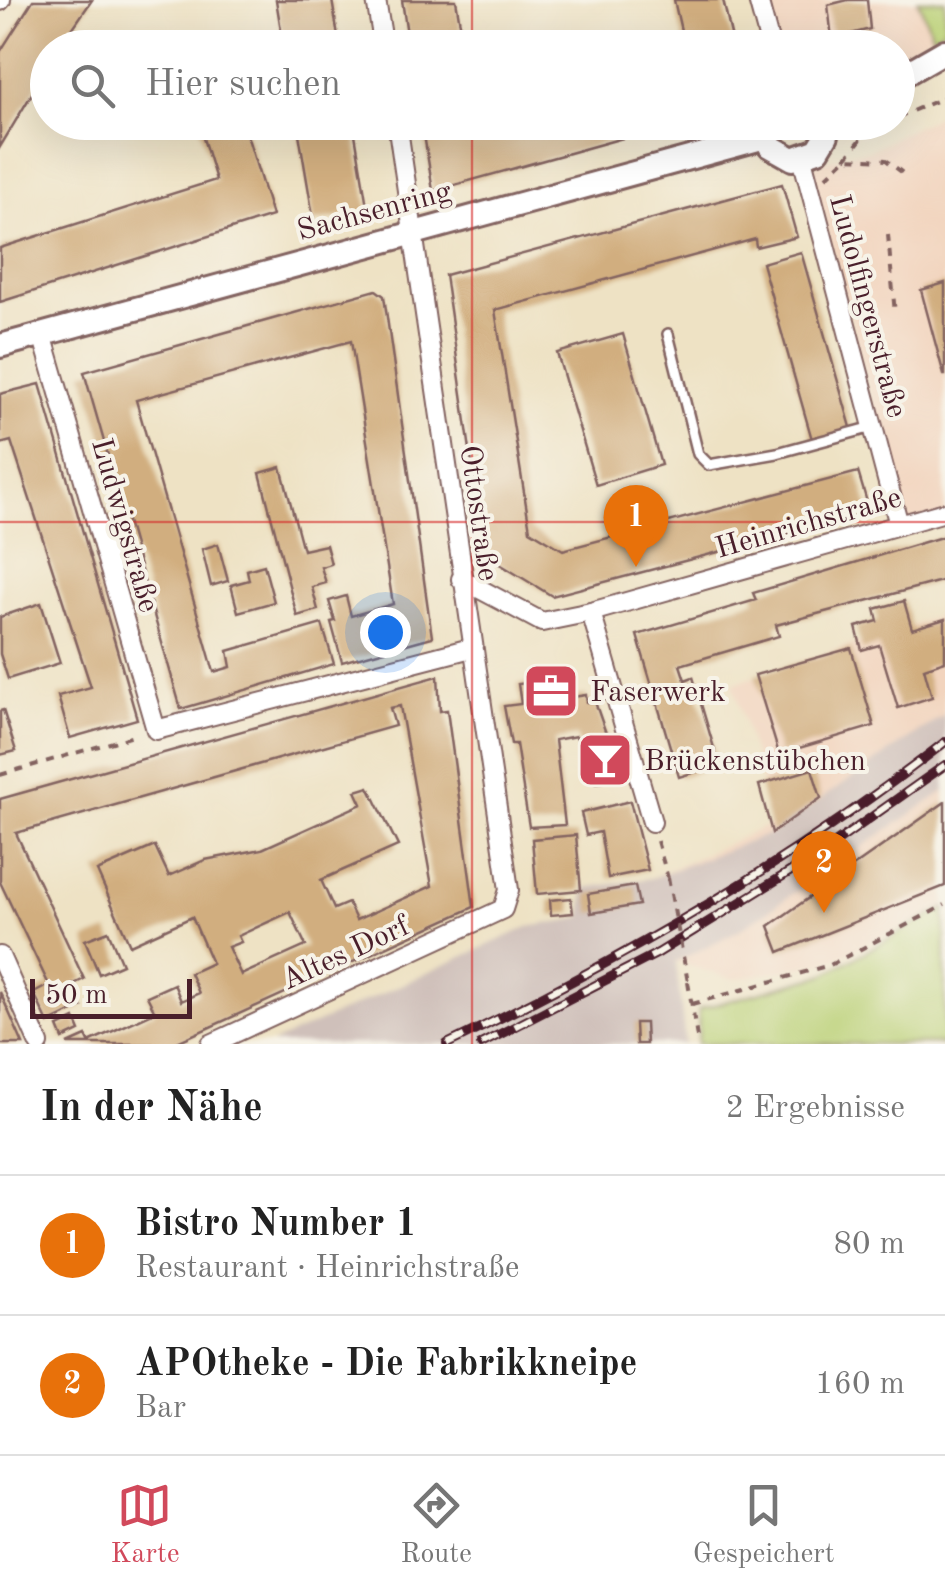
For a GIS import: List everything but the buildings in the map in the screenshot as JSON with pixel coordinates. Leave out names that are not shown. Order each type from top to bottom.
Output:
[{"type":"street","points":[[376,0],[381,30]]},
{"type":"street","points":[[758,0],[766,30]]},
{"type":"street","points":[[915,69],[945,52]]},
{"type":"street","name":"Ottostraße","points":[[400,140],[508,890],[502,910]]},
{"type":"street","name":"Sachsenring","points":[[0,346],[731,140]]},
{"type":"street","name":"Sachsenring","points":[[773,140],[784,157],[802,158]]},
{"type":"street","points":[[802,158],[824,140]]},
{"type":"street","name":"Ludolfingerstraße","points":[[802,158],[899,525]]},
{"type":"street","name":"Ludwigstraße","points":[[42,334],[156,730]]},
{"type":"street","name":"Heinrichstraße","points":[[461,579],[542,622],[591,612],[945,512]]},
{"type":"street","points":[[591,612],[652,822]]},
{"type":"street","points":[[156,730],[471,648]]},
{"type":"street","name":"Altes Dorf","points":[[211,1044],[502,910]]},
{"type":"street","points":[[0,956],[39,1044]]},
{"type":"lane","points":[[668,334],[698,454],[709,465],[777,453],[873,427]]},
{"type":"path","points":[[915,110],[945,97]]},
{"type":"path","points":[[809,184],[822,181],[860,140]]},
{"type":"path","points":[[846,158],[886,160],[904,174]]},
{"type":"path","points":[[888,235],[894,314]]},
{"type":"path","points":[[0,775],[156,730]]},
{"type":"path","points":[[652,822],[668,878],[698,1044]]},
{"type":"path","points":[[692,1004],[830,965],[945,905]]},
{"type":"shaded area","points":[[766,0],[918,0],[933,36],[915,45],[915,30],[774,30]]},
{"type":"shaded area","points":[[945,112],[945,517],[906,529],[810,165],[870,150],[890,140],[915,140],[915,127]]},
{"type":"shaded area","points":[[945,614],[945,908],[827,962],[734,979],[676,962],[652,878],[774,823],[733,684]]},
{"type":"shaded area","points":[[945,714],[945,791],[739,930],[676,962],[685,1044],[271,1044],[528,927],[582,918],[585,888],[652,878],[772,833]]},
{"type":"green space","points":[[918,0],[945,0],[945,28],[933,36]]},
{"type":"green space","points":[[945,908],[945,1044],[698,1044],[699,1009],[823,975]]},
{"type":"railway","points":[[447,1044],[577,979],[767,868],[945,742]]},
{"type":"railway","points":[[481,1044],[658,953],[825,850],[945,765]]},
{"type":"place","name":"Bistro Number 1","points":[[636,567]]},
{"type":"place","name":"Faserwerk","points":[[551,691]]},
{"type":"place","name":"Brückenstübchen","points":[[605,760]]},
{"type":"place","name":"APOtheke - Die Fabrikkneipe","points":[[824,913]]}]
